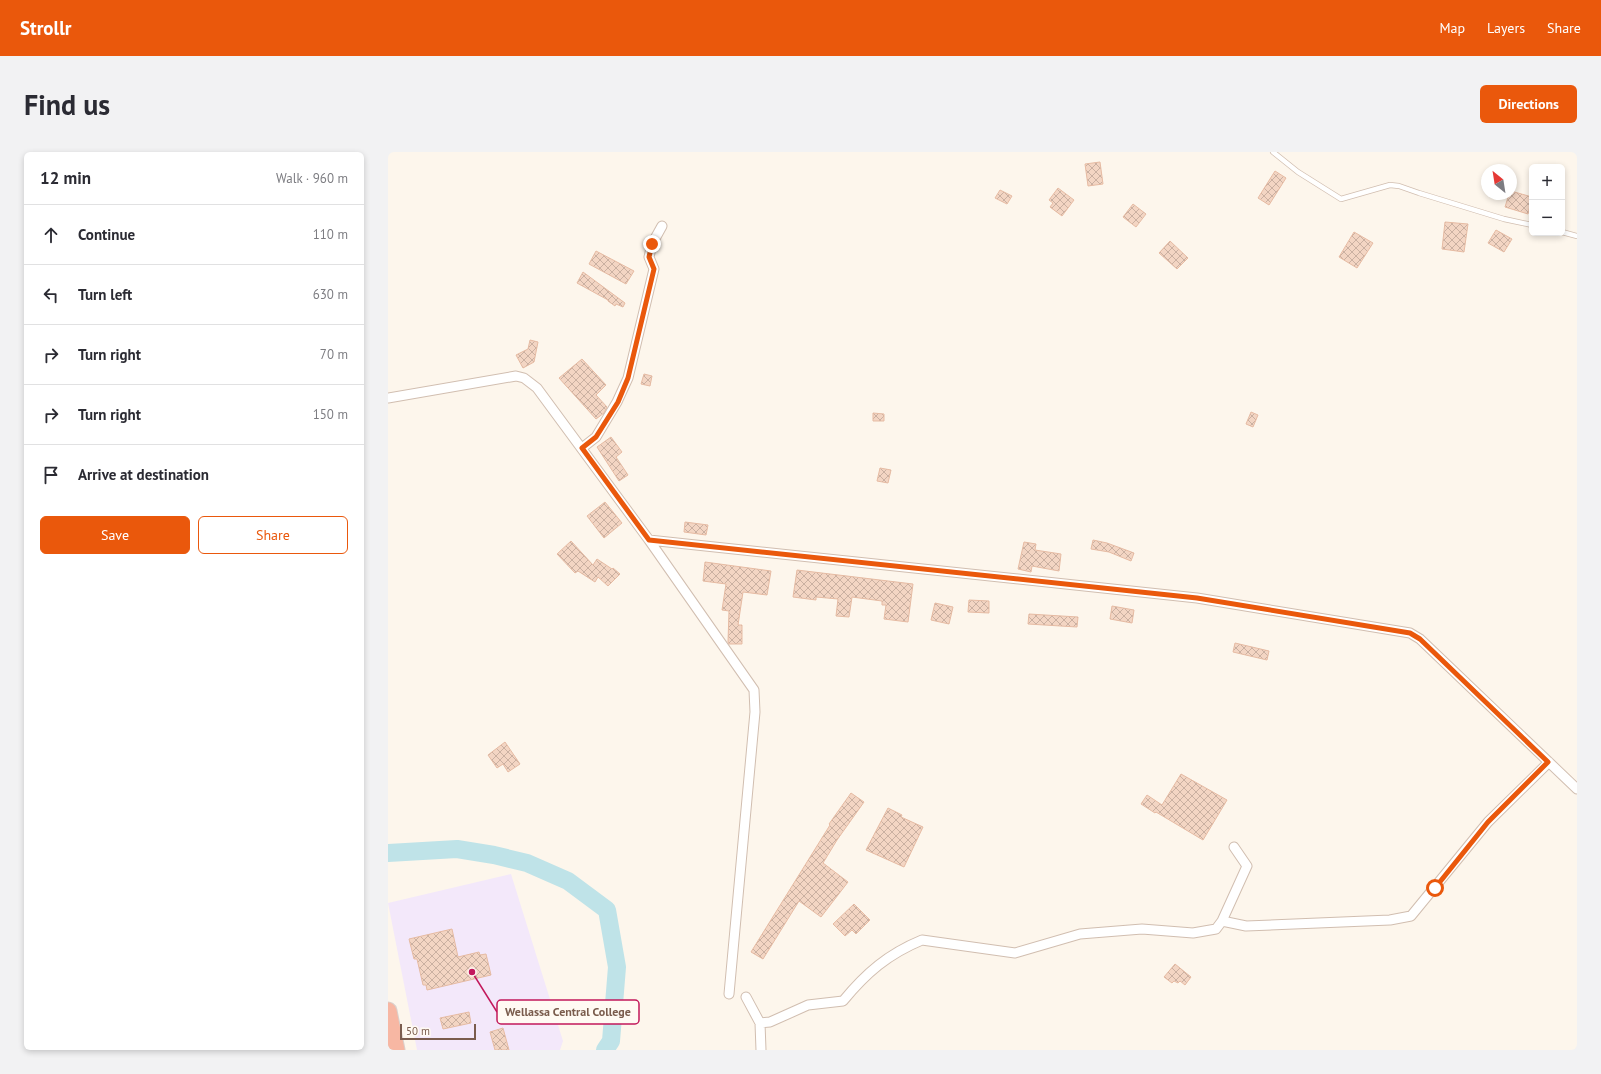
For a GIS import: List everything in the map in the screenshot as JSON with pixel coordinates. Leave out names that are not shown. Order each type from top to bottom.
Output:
[{"type":"highway","points":[[388,1011],[396,1050]]},
{"type":"street","points":[[582,448],[596,437],[618,402],[628,378],[654,269],[649,257],[652,244],[662,226]]},
{"type":"street","points":[[388,398],[516,376],[524,378],[537,388],[649,540],[754,690],[755,712],[729,994]]},
{"type":"street","points":[[649,540],[1197,598],[1410,633],[1420,639],[1577,789]]},
{"type":"street","points":[[1222,922],[1246,926],[1390,920],[1411,916],[1488,822],[1548,762]]},
{"type":"street","points":[[760,1024],[770,1022],[808,1005],[843,1001],[879,964],[908,946],[922,940],[1015,953],[1080,934],[1142,929],[1193,933],[1216,930],[1222,922],[1247,866],[1234,847]]},
{"type":"street","points":[[746,997],[760,1024],[761,1050]]},
{"type":"lane","points":[[1273,152],[1298,172],[1341,199],[1390,185],[1399,186],[1504,219],[1529,225]]},
{"type":"lane","points":[[1565,233],[1577,236]]},
{"type":"shaded area","points":[[511,874],[563,1041],[560,1050],[417,1050],[388,903]]},
{"type":"building","points":[[1100,162],[1103,184],[1088,186],[1085,164]]},
{"type":"building","points":[[1275,171],[1286,178],[1269,205],[1258,198]]},
{"type":"building","points":[[1058,188],[1074,200],[1062,216],[1050,207],[1053,203],[1049,200]]},
{"type":"building","points":[[1000,190],[1012,196],[1007,204],[995,198]]},
{"type":"building","points":[[1517,193],[1529,196],[1528,214],[1505,207],[1507,200],[1517,200]]},
{"type":"building","points":[[1133,204],[1146,214],[1136,227],[1123,217]]},
{"type":"building","points":[[1445,222],[1468,224],[1464,252],[1442,249]]},
{"type":"building","points":[[1496,230],[1512,239],[1504,252],[1488,243]]},
{"type":"building","points":[[1354,232],[1373,243],[1357,268],[1339,257]]},
{"type":"building","points":[[1170,241],[1188,258],[1177,269],[1159,253]]},
{"type":"building","points":[[596,251],[634,271],[626,284],[589,264]]},
{"type":"building","points":[[583,272],[625,303],[623,307],[616,304],[615,306],[608,300],[577,283]]},
{"type":"building","points":[[530,340],[538,342],[534,362],[523,368],[516,355],[528,349]]},
{"type":"building","points":[[582,359],[606,385],[596,395],[607,407],[604,413],[596,419],[559,378]]},
{"type":"building","points":[[644,374],[652,376],[650,386],[641,384]]},
{"type":"building","points":[[1251,412],[1258,415],[1253,427],[1246,424]]},
{"type":"building","points":[[873,413],[884,414],[884,421],[873,421]]},
{"type":"building","points":[[611,437],[622,452],[616,457],[628,475],[619,481],[597,447]]},
{"type":"building","points":[[880,468],[891,470],[888,483],[877,481]]},
{"type":"building","points":[[605,502],[622,523],[604,538],[587,516]]},
{"type":"building","points":[[685,522],[708,525],[706,535],[684,532]]},
{"type":"building","points":[[1093,540],[1107,543],[1134,553],[1131,561],[1109,552],[1091,549]]},
{"type":"building","points":[[571,541],[593,565],[597,559],[612,569],[613,568],[620,574],[608,586],[598,577],[595,582],[578,571],[575,573],[557,554]]},
{"type":"building","points":[[1024,542],[1036,544],[1035,550],[1061,554],[1059,571],[1032,566],[1031,572],[1018,569]]},
{"type":"building","points":[[705,562],[771,571],[767,595],[743,592],[738,625],[742,625],[742,644],[729,644],[728,642],[729,611],[722,610],[726,584],[703,581]]},
{"type":"building","points":[[797,570],[913,584],[908,622],[884,619],[886,605],[882,605],[882,601],[852,597],[849,617],[836,616],[838,599],[816,597],[816,600],[793,597]]},
{"type":"building","points":[[969,600],[989,601],[989,613],[968,612]]},
{"type":"building","points":[[935,603],[953,607],[949,624],[931,620]]},
{"type":"building","points":[[1112,606],[1134,610],[1132,623],[1110,619]]},
{"type":"building","points":[[1029,614],[1078,617],[1077,627],[1028,624]]},
{"type":"building","points":[[1235,643],[1269,651],[1267,660],[1233,652]]},
{"type":"building","points":[[505,742],[520,764],[508,772],[503,764],[497,768],[488,755]]},
{"type":"building","points":[[1181,774],[1227,800],[1203,840],[1141,804],[1147,795],[1162,805]]},
{"type":"building","points":[[851,793],[864,802],[837,840],[823,863],[848,882],[821,917],[799,901],[763,959],[751,952],[830,825],[829,824]]},
{"type":"building","points":[[888,808],[902,815],[901,817],[923,827],[904,867],[866,850]]},
{"type":"building","points":[[854,904],[870,920],[856,934],[852,930],[845,936],[833,924]]},
{"type":"building","points":[[452,929],[458,957],[479,952],[480,955],[486,954],[491,975],[427,990],[426,985],[423,985],[417,959],[414,959],[409,939]]},
{"type":"building","points":[[1175,964],[1191,977],[1185,985],[1180,981],[1178,983],[1174,981],[1172,983],[1164,977]]},
{"type":"building","points":[[469,1012],[471,1023],[443,1029],[440,1018]]},
{"type":"building","points":[[503,1028],[509,1050],[495,1050],[490,1032]]},
{"type":"waterway","points":[[388,853],[457,849],[494,855],[527,863],[568,881],[607,910],[617,967],[611,1041],[605,1050]]},
{"type":"place","name":"Wellassa Central College","points":[[472,972]]},
{"type":"route","points":[[652,244],[649,257],[654,269],[628,378],[618,402],[596,437],[582,448],[649,540],[1197,598],[1410,633],[1420,639],[1548,762],[1515,797],[1488,822],[1435,888]]}]
